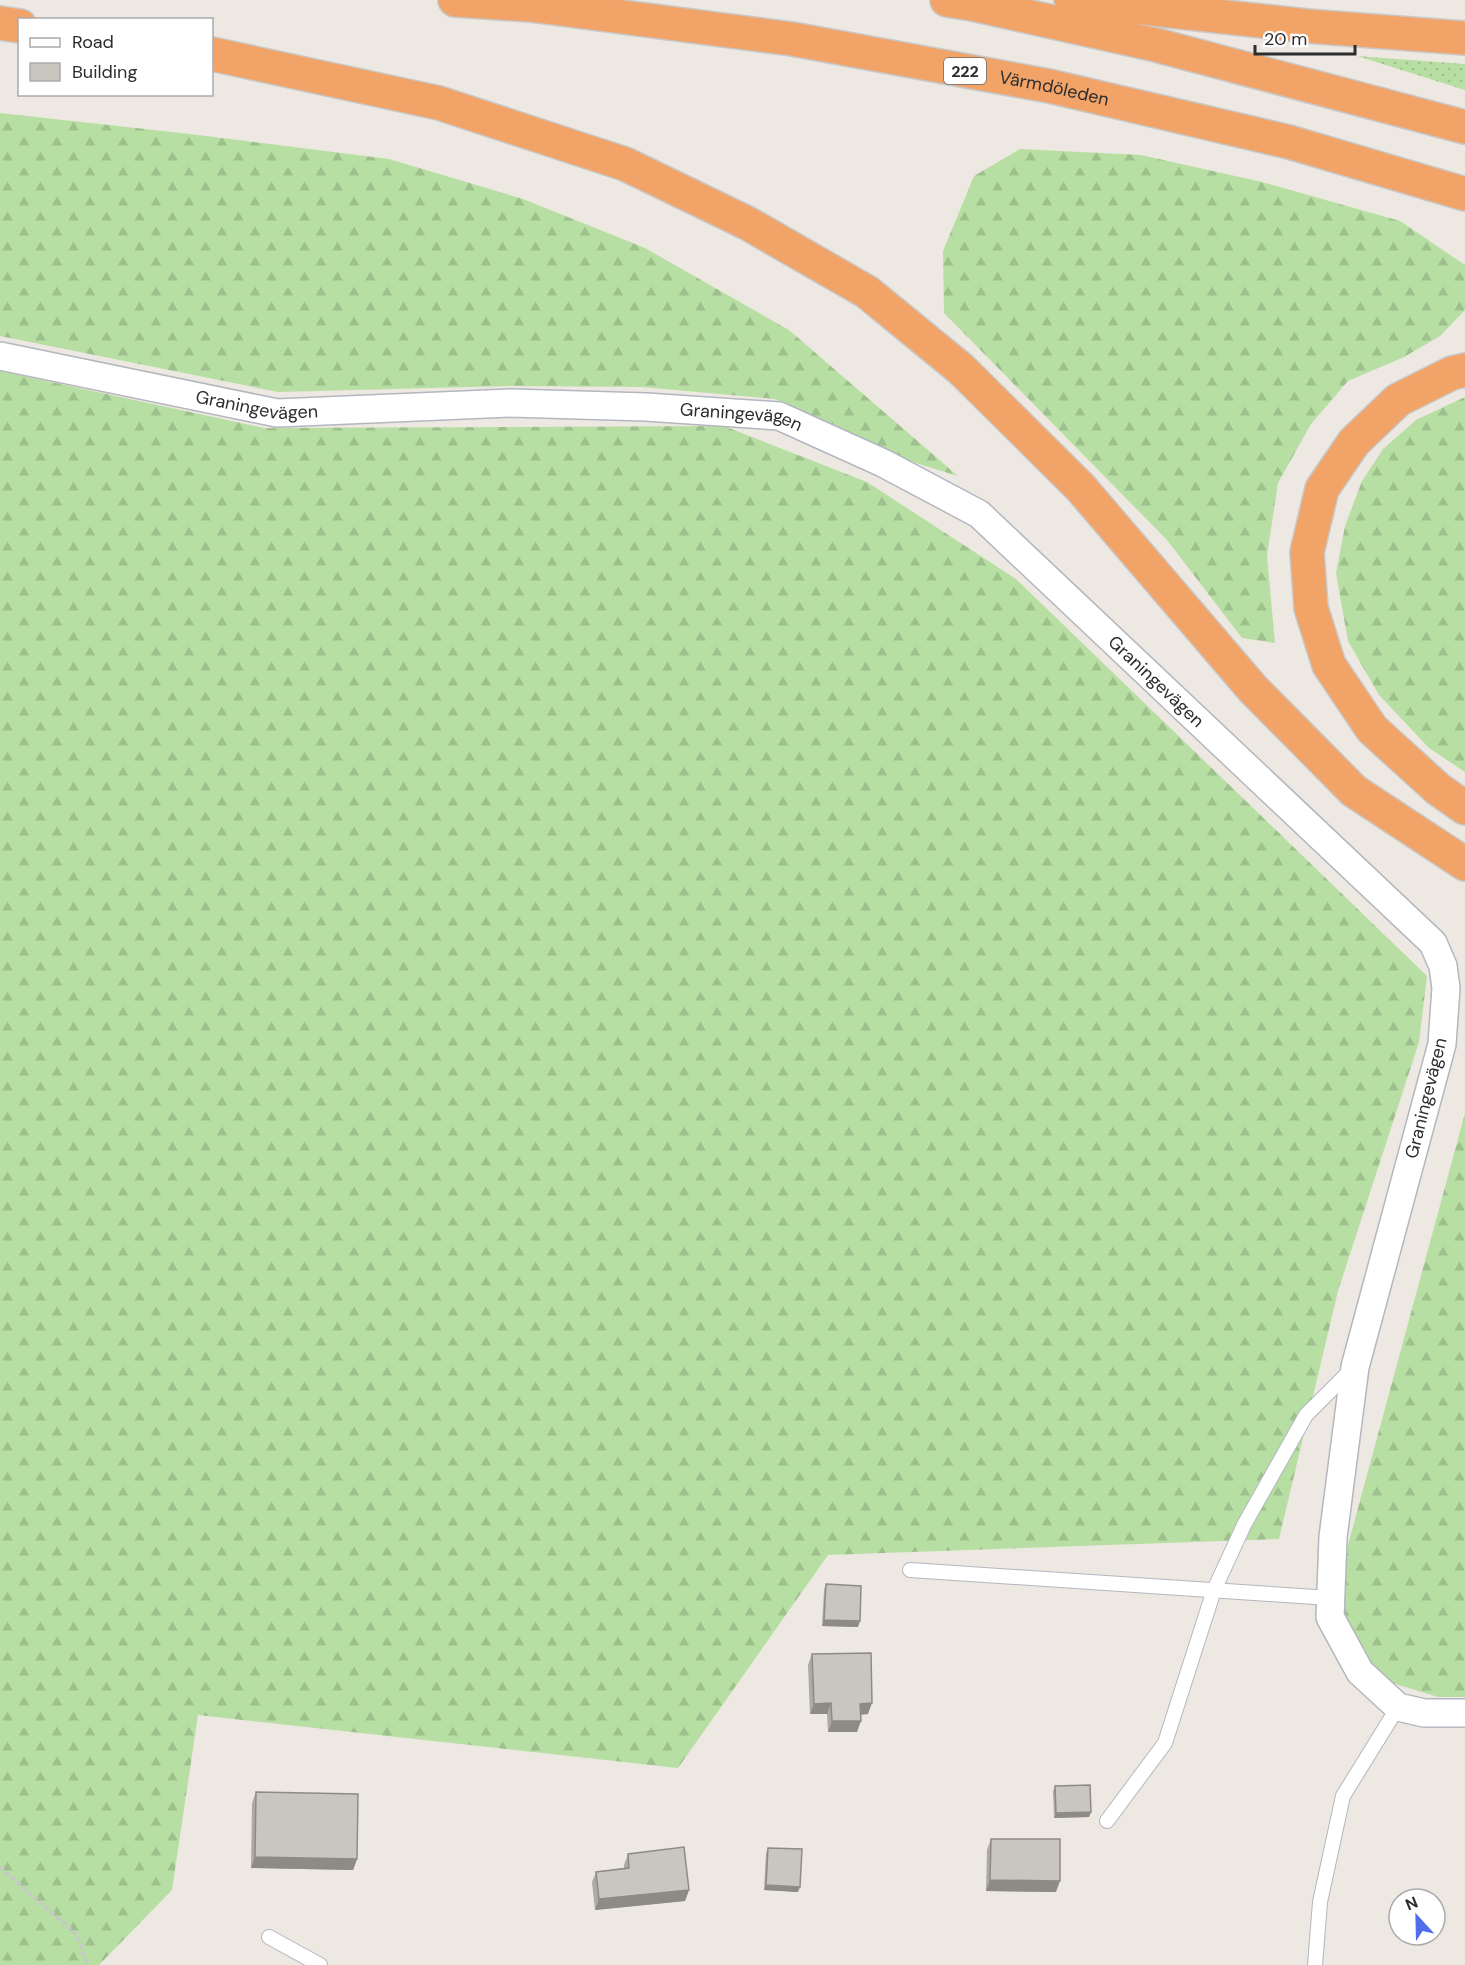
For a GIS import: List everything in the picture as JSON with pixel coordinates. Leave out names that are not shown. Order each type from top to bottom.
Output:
[{"type":"highway","name":"Värmdöleden","points":[[455,0],[530,5],[792,39],[1049,86],[1289,142],[1465,194]]},
{"type":"highway","points":[[947,0],[1156,45],[1465,127]]},
{"type":"highway","points":[[1071,0],[1307,26],[1465,39]]},
{"type":"highway","points":[[0,23],[18,26]]},
{"type":"highway","points":[[213,54],[439,103],[625,164],[747,223],[867,292],[961,369],[1080,487],[1253,688],[1354,791],[1465,864]]},
{"type":"highway","points":[[1465,370],[1452,373],[1398,400],[1354,442],[1322,489],[1307,552],[1311,608],[1329,665],[1372,729],[1438,789],[1465,808]]},
{"type":"street","name":"Graningevägen","points":[[0,356],[277,413],[511,403],[646,407],[779,416],[883,463],[979,514],[1433,943],[1443,966],[1446,988],[1442,1044],[1355,1367],[1333,1537],[1330,1598],[1330,1617],[1360,1672],[1398,1707]]},
{"type":"street","points":[[1398,1707],[1424,1713],[1465,1713]]},
{"type":"lane","points":[[1107,1821],[1165,1743],[1214,1590],[1244,1525],[1306,1415],[1355,1367]]},
{"type":"lane","points":[[910,1569],[1330,1598]]},
{"type":"lane","points":[[1315,1965],[1320,1902],[1343,1796],[1398,1707]]},
{"type":"lane","points":[[269,1937],[320,1965]]},
{"type":"path","points":[[0,1867],[77,1935],[86,1961],[84,1965]]},
{"type":"green space","points":[[1357,56],[1465,64],[1465,90]]},
{"type":"green space","points":[[0,113],[389,159],[523,199],[645,248],[789,330],[958,476],[890,455],[775,399],[642,387],[512,386],[278,392],[0,336]]},
{"type":"green space","points":[[1020,149],[1141,155],[1262,182],[1400,221],[1465,265],[1465,310],[1440,336],[1404,357],[1348,381],[1311,424],[1278,483],[1267,556],[1275,643],[1242,638],[1167,540],[944,313],[943,251],[974,176]]},
{"type":"green space","points":[[0,371],[264,428],[724,426],[867,482],[1016,579],[1427,976],[1419,1042],[1338,1291],[1279,1539],[828,1555],[678,1768],[198,1715],[172,1890],[99,1965],[0,1965]]},
{"type":"green space","points":[[1465,397],[1465,772],[1429,748],[1379,695],[1348,641],[1336,573],[1345,526],[1362,481],[1383,449],[1416,420]]},
{"type":"green space","points":[[1465,1113],[1465,1697],[1438,1697],[1379,1679],[1341,1607],[1348,1545]]},
{"type":"building","points":[[826,1584],[861,1586],[860,1621],[824,1620]]},
{"type":"building","points":[[871,1653],[872,1703],[860,1704],[861,1721],[832,1721],[831,1703],[814,1704],[812,1654]]},
{"type":"building","points":[[1090,1785],[1091,1812],[1056,1813],[1055,1786]]},
{"type":"building","points":[[256,1792],[358,1794],[357,1859],[255,1857]]},
{"type":"building","points":[[991,1839],[1060,1839],[1060,1881],[990,1880]]},
{"type":"building","points":[[684,1847],[689,1890],[599,1899],[596,1872],[629,1868],[628,1854]]},
{"type":"building","points":[[768,1848],[802,1849],[800,1887],[766,1885]]}]
